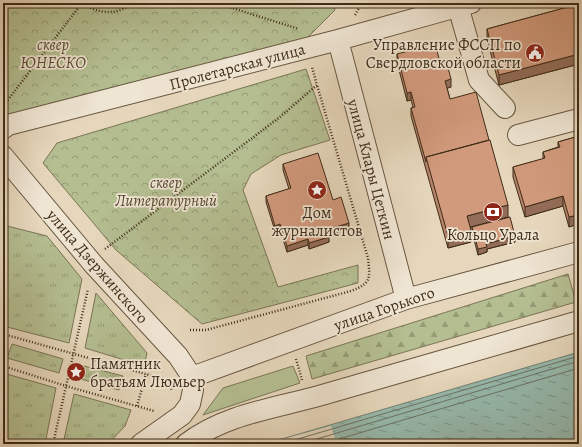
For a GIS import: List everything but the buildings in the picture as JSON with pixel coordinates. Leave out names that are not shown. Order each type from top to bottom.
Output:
[{"type":"street","name":"Пролетарская улица","points":[[3,129],[8,126],[338,40],[465,5]]},
{"type":"street","points":[[465,5],[479,80],[505,108]]},
{"type":"street","name":"улица Клары Цеткин","points":[[338,40],[406,299]]},
{"type":"street","points":[[518,135],[579,119]]},
{"type":"street","name":"улица Дзержинского","points":[[3,156],[94,265],[178,356],[192,377]]},
{"type":"street","name":"улица Горького","points":[[192,377],[406,299],[579,252]]},
{"type":"street","points":[[186,444],[199,434],[243,416],[579,321]]},
{"type":"street","points":[[141,444],[182,415],[190,404],[194,390],[192,377]]},
{"type":"path","points":[[3,106],[82,3],[95,10],[110,12],[120,10],[132,3]]},
{"type":"path","points":[[216,3],[301,29]]},
{"type":"path","points":[[352,20],[362,3]]},
{"type":"path","points":[[190,330],[206,330],[352,291],[364,286],[370,276],[368,258],[311,63]]},
{"type":"path","points":[[105,249],[280,117],[317,85]]},
{"type":"path","points":[[53,444],[90,282]]},
{"type":"path","points":[[3,334],[166,380],[172,390],[171,396]]},
{"type":"path","points":[[3,366],[66,386],[158,412]]},
{"type":"path","points":[[137,406],[146,374]]},
{"type":"green space","name":"сквер ЮНЕСКО","points":[[3,3],[333,3],[335,10],[306,39],[3,118]]},
{"type":"green space","name":"сквер Литературный","points":[[306,69],[330,140],[281,155],[251,174],[243,190],[278,287],[358,265],[358,283],[202,324],[116,250],[43,163],[57,143]]},
{"type":"green space","points":[[7,226],[47,236],[82,279],[69,343],[3,326],[3,230]]},
{"type":"green space","points":[[568,274],[576,302],[312,379],[306,356]]},
{"type":"green space","points":[[96,293],[147,353],[144,366],[85,348]]},
{"type":"green space","points":[[12,344],[63,359],[59,373],[7,358]]},
{"type":"green space","points":[[84,366],[123,376],[119,390],[81,379]]},
{"type":"green space","points":[[293,366],[300,383],[203,415],[223,388]]},
{"type":"green space","points":[[3,373],[56,388],[45,444],[3,444]]},
{"type":"green space","points":[[74,394],[131,410],[125,426],[108,444],[63,444]]},
{"type":"water","points":[[579,352],[579,444],[265,444]]},
{"type":"pier","points":[[331,426],[335,438],[315,444],[265,444]]},
{"type":"place","name":"Управление ФССП по Свердловской области","points":[[535,53]]},
{"type":"place","name":"Дом журналистов","points":[[317,190]]},
{"type":"place","name":"Кольцо Урала","points":[[493,212]]},
{"type":"place","name":"Памятник братьям Люмьер","points":[[76,372]]}]
